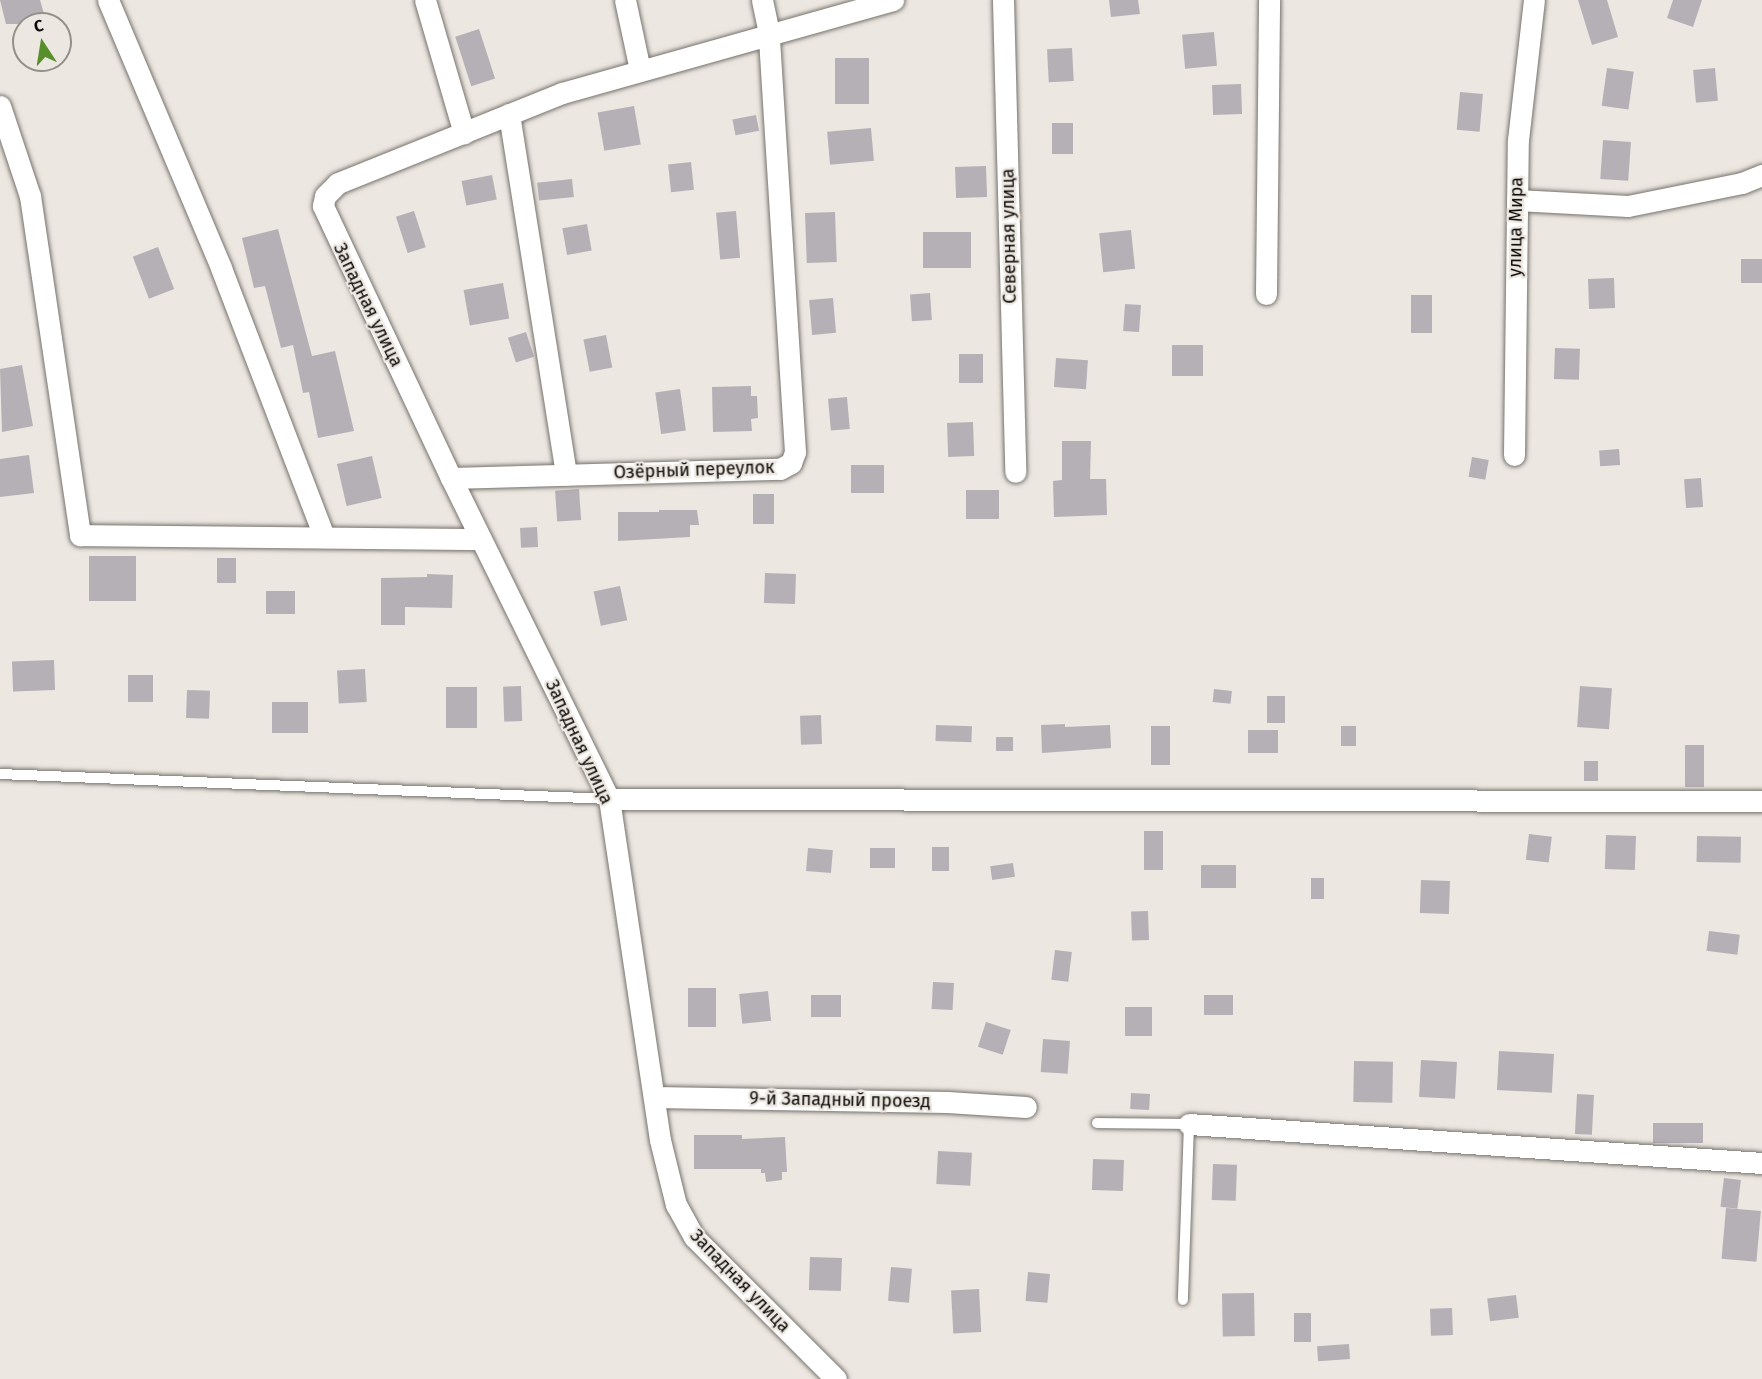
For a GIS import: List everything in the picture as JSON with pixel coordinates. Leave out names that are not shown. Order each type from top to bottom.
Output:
[{"type":"street","points":[[108,0],[221,268],[324,537]]},
{"type":"street","points":[[425,0],[464,133],[562,93],[892,0]]},
{"type":"street","points":[[625,0],[640,70]]},
{"type":"street","name":"Озёрный переулок","points":[[451,478],[780,469],[791,463],[795,452],[770,33],[762,0]]},
{"type":"street","name":"Северная улица","points":[[1003,0],[1015,472]]},
{"type":"street","points":[[1266,294],[1269,0]]},
{"type":"street","name":"улица Мира","points":[[1514,455],[1518,140],[1534,0]]},
{"type":"street","points":[[0,106],[30,196],[80,535],[481,538]]},
{"type":"street","points":[[509,114],[566,475]]},
{"type":"street","name":"Западная улица","points":[[464,133],[339,183],[325,196],[326,216],[451,478],[609,799],[660,1140],[676,1205],[694,1238],[836,1379]]},
{"type":"street","points":[[1517,200],[1628,206],[1742,183],[1762,175]]},
{"type":"street","points":[[609,799],[1762,801]]},
{"type":"street","name":"9-й Западный проезд","points":[[654,1097],[947,1102],[1026,1107]]},
{"type":"street","points":[[1189,1124],[1762,1163]]},
{"type":"lane","points":[[0,774],[609,799]]},
{"type":"lane","points":[[1097,1122],[1189,1124],[1183,1300]]},
{"type":"building","points":[[0,0],[40,0],[44,12],[12,12],[12,24],[6,24]]},
{"type":"building","points":[[1109,0],[1138,0],[1140,14],[1111,17]]},
{"type":"building","points":[[1578,0],[1607,0],[1618,37],[1592,45]]},
{"type":"building","points":[[1673,0],[1702,0],[1693,27],[1667,18]]},
{"type":"building","points":[[479,29],[495,78],[471,86],[455,37]]},
{"type":"building","points":[[1214,32],[1217,66],[1185,69],[1182,35]]},
{"type":"building","points":[[1072,48],[1074,81],[1049,82],[1047,49]]},
{"type":"building","points":[[835,58],[869,58],[869,104],[835,104]]},
{"type":"building","points":[[1607,68],[1634,72],[1628,109],[1602,106]]},
{"type":"building","points":[[1715,68],[1718,101],[1696,103],[1693,70]]},
{"type":"building","points":[[1241,84],[1242,114],[1213,115],[1212,85]]},
{"type":"building","points":[[1460,92],[1483,94],[1480,132],[1457,130]]},
{"type":"building","points":[[634,106],[641,144],[604,151],[598,112]]},
{"type":"building","points":[[756,115],[759,131],[735,135],[732,120]]},
{"type":"building","points":[[1052,123],[1073,123],[1073,154],[1052,154]]},
{"type":"building","points":[[871,128],[874,161],[830,165],[827,132]]},
{"type":"building","points":[[1603,140],[1631,142],[1628,181],[1600,179]]},
{"type":"building","points":[[691,162],[694,190],[671,192],[668,164]]},
{"type":"building","points":[[986,166],[987,197],[956,198],[955,167]]},
{"type":"building","points":[[492,175],[497,200],[466,205],[462,181]]},
{"type":"building","points":[[572,179],[574,197],[539,201],[537,183]]},
{"type":"building","points":[[414,211],[426,247],[408,253],[396,217]]},
{"type":"building","points":[[736,211],[740,258],[720,260],[716,213]]},
{"type":"building","points":[[835,212],[837,262],[807,263],[805,213]]},
{"type":"building","points":[[587,224],[592,251],[567,255],[562,228]]},
{"type":"building","points":[[278,229],[312,356],[335,351],[354,431],[318,438],[309,392],[303,393],[293,345],[281,348],[265,286],[254,288],[242,238]]},
{"type":"building","points":[[1131,230],[1135,269],[1103,272],[1099,233]]},
{"type":"building","points":[[923,232],[971,232],[971,268],[923,268]]},
{"type":"building","points":[[158,247],[174,289],[149,299],[133,257]]},
{"type":"building","points":[[1741,259],[1762,259],[1762,283],[1741,283]]},
{"type":"building","points":[[1614,278],[1615,308],[1589,309],[1588,279]]},
{"type":"building","points":[[503,283],[509,318],[470,325],[464,290]]},
{"type":"building","points":[[930,293],[932,320],[912,321],[910,294]]},
{"type":"building","points":[[1411,295],[1432,295],[1432,333],[1411,333]]},
{"type":"building","points":[[833,298],[836,333],[812,335],[809,300]]},
{"type":"building","points":[[1125,304],[1141,305],[1139,332],[1123,331]]},
{"type":"building","points":[[526,332],[534,357],[516,363],[508,338]]},
{"type":"building","points":[[606,335],[612,367],[590,372],[583,339]]},
{"type":"building","points":[[1172,345],[1203,345],[1203,376],[1172,376]]},
{"type":"building","points":[[1555,348],[1580,349],[1579,380],[1554,379]]},
{"type":"building","points":[[959,354],[983,354],[983,383],[959,383]]},
{"type":"building","points":[[1056,358],[1088,360],[1086,389],[1054,387]]},
{"type":"building","points":[[22,365],[33,426],[2,432],[0,369]]},
{"type":"building","points":[[751,386],[751,396],[757,396],[758,418],[751,419],[752,431],[713,432],[712,387]]},
{"type":"building","points":[[680,389],[686,431],[661,434],[655,392]]},
{"type":"building","points":[[847,397],[850,429],[831,431],[828,399]]},
{"type":"building","points":[[973,422],[974,456],[948,457],[947,423]]},
{"type":"building","points":[[1062,441],[1091,441],[1090,479],[1106,479],[1107,515],[1054,517],[1053,481],[1062,480]]},
{"type":"building","points":[[1619,449],[1620,465],[1600,466],[1599,450]]},
{"type":"building","points":[[29,455],[34,493],[0,497],[0,459]]},
{"type":"building","points":[[372,456],[382,498],[347,506],[337,464]]},
{"type":"building","points":[[1472,457],[1489,460],[1485,480],[1469,477]]},
{"type":"building","points":[[851,465],[884,465],[884,493],[851,493]]},
{"type":"building","points":[[1701,478],[1703,507],[1686,508],[1684,479]]},
{"type":"building","points":[[579,489],[581,520],[557,522],[555,491]]},
{"type":"building","points":[[966,490],[999,490],[999,519],[966,519]]},
{"type":"building","points":[[753,494],[774,494],[774,524],[753,524]]},
{"type":"building","points":[[659,510],[697,510],[699,525],[690,525],[690,537],[618,541],[618,512],[659,512]]},
{"type":"building","points":[[537,527],[538,547],[521,548],[520,528]]},
{"type":"building","points":[[89,556],[136,556],[136,601],[89,601]]},
{"type":"building","points":[[217,558],[236,558],[236,583],[217,583]]},
{"type":"building","points":[[765,573],[796,574],[795,604],[764,603]]},
{"type":"building","points":[[427,574],[453,575],[452,608],[405,607],[405,625],[381,625],[381,578],[427,577]]},
{"type":"building","points":[[620,586],[627,620],[601,626],[594,592]]},
{"type":"building","points":[[266,591],[295,591],[295,614],[266,614]]},
{"type":"building","points":[[54,660],[55,690],[13,691],[12,661]]},
{"type":"building","points":[[365,669],[367,702],[339,703],[337,670]]},
{"type":"building","points":[[128,675],[153,675],[153,702],[128,702]]},
{"type":"building","points":[[521,686],[522,721],[504,722],[503,687]]},
{"type":"building","points":[[1580,686],[1612,688],[1609,729],[1577,727]]},
{"type":"building","points":[[446,687],[477,687],[477,728],[446,728]]},
{"type":"building","points":[[1214,689],[1232,691],[1231,704],[1213,702]]},
{"type":"building","points":[[187,690],[210,691],[209,719],[186,718]]},
{"type":"building","points":[[1267,696],[1285,696],[1285,723],[1267,723]]},
{"type":"building","points":[[272,702],[308,702],[308,733],[272,733]]},
{"type":"building","points":[[821,715],[822,744],[801,745],[800,716]]},
{"type":"building","points":[[1065,724],[1065,727],[1110,725],[1111,748],[1042,753],[1041,725]]},
{"type":"building","points":[[936,725],[972,726],[971,742],[935,741]]},
{"type":"building","points":[[1151,726],[1170,726],[1170,765],[1151,765]]},
{"type":"building","points":[[1341,726],[1356,726],[1356,746],[1341,746]]},
{"type":"building","points":[[1248,730],[1278,730],[1278,753],[1248,753]]},
{"type":"building","points":[[996,737],[1013,737],[1013,751],[996,751]]},
{"type":"building","points":[[1685,745],[1704,745],[1704,787],[1685,787]]},
{"type":"building","points":[[1584,761],[1598,761],[1598,781],[1584,781]]},
{"type":"building","points":[[1144,831],[1163,831],[1163,870],[1144,870]]},
{"type":"building","points":[[1529,834],[1552,837],[1549,863],[1526,860]]},
{"type":"building","points":[[1606,835],[1636,836],[1635,870],[1605,869]]},
{"type":"building","points":[[1697,836],[1741,837],[1741,863],[1697,862]]},
{"type":"building","points":[[932,847],[949,847],[949,871],[932,871]]},
{"type":"building","points":[[808,848],[833,850],[831,873],[806,871]]},
{"type":"building","points":[[870,848],[895,848],[895,868],[870,868]]},
{"type":"building","points":[[1013,863],[1015,877],[992,880],[990,866]]},
{"type":"building","points":[[1201,865],[1236,865],[1236,888],[1201,888]]},
{"type":"building","points":[[1311,878],[1324,878],[1324,899],[1311,899]]},
{"type":"building","points":[[1421,880],[1450,881],[1449,914],[1420,913]]},
{"type":"building","points":[[1148,911],[1149,940],[1132,941],[1131,912]]},
{"type":"building","points":[[1709,931],[1740,935],[1737,955],[1707,951]]},
{"type":"building","points":[[1055,950],[1072,952],[1068,982],[1051,980]]},
{"type":"building","points":[[933,982],[954,983],[953,1010],[932,1009]]},
{"type":"building","points":[[688,988],[716,988],[716,1027],[688,1027]]},
{"type":"building","points":[[768,991],[771,1021],[742,1024],[739,994]]},
{"type":"building","points":[[811,995],[841,995],[841,1017],[811,1017]]},
{"type":"building","points":[[1204,995],[1233,995],[1233,1015],[1204,1015]]},
{"type":"building","points":[[1125,1007],[1152,1007],[1152,1036],[1125,1036]]},
{"type":"building","points":[[986,1022],[1011,1030],[1003,1055],[978,1047]]},
{"type":"building","points":[[1043,1039],[1070,1041],[1068,1074],[1041,1072]]},
{"type":"building","points":[[1499,1051],[1554,1054],[1552,1093],[1497,1090]]},
{"type":"building","points":[[1421,1060],[1457,1062],[1455,1099],[1419,1097]]},
{"type":"building","points":[[1354,1061],[1393,1062],[1392,1103],[1353,1102]]},
{"type":"building","points":[[1131,1093],[1150,1094],[1149,1110],[1130,1109]]},
{"type":"building","points":[[1577,1094],[1594,1095],[1592,1135],[1575,1134]]},
{"type":"building","points":[[1653,1123],[1703,1123],[1703,1143],[1653,1143]]},
{"type":"building","points":[[694,1135],[742,1135],[742,1139],[785,1137],[787,1172],[782,1172],[782,1180],[766,1182],[765,1173],[761,1173],[761,1169],[694,1169]]},
{"type":"building","points":[[938,1151],[972,1153],[970,1186],[936,1184]]},
{"type":"building","points":[[1093,1159],[1124,1160],[1123,1191],[1092,1190]]},
{"type":"building","points":[[1213,1164],[1237,1165],[1236,1201],[1212,1200]]},
{"type":"building","points":[[1724,1178],[1741,1180],[1737,1209],[1720,1207]]},
{"type":"building","points":[[1726,1208],[1761,1211],[1756,1262],[1722,1259]]},
{"type":"building","points":[[810,1257],[842,1258],[841,1291],[809,1290]]},
{"type":"building","points":[[891,1267],[912,1269],[909,1303],[888,1301]]},
{"type":"building","points":[[1028,1272],[1050,1274],[1047,1303],[1025,1301]]},
{"type":"building","points":[[979,1289],[981,1332],[953,1333],[951,1290]]},
{"type":"building","points":[[1254,1293],[1255,1336],[1223,1337],[1222,1294]]},
{"type":"building","points":[[1516,1295],[1519,1318],[1490,1321],[1487,1299]]},
{"type":"building","points":[[1452,1308],[1453,1335],[1431,1336],[1430,1309]]},
{"type":"building","points":[[1294,1313],[1311,1313],[1311,1342],[1294,1342]]},
{"type":"building","points":[[1349,1344],[1350,1359],[1318,1361],[1317,1346]]}]
